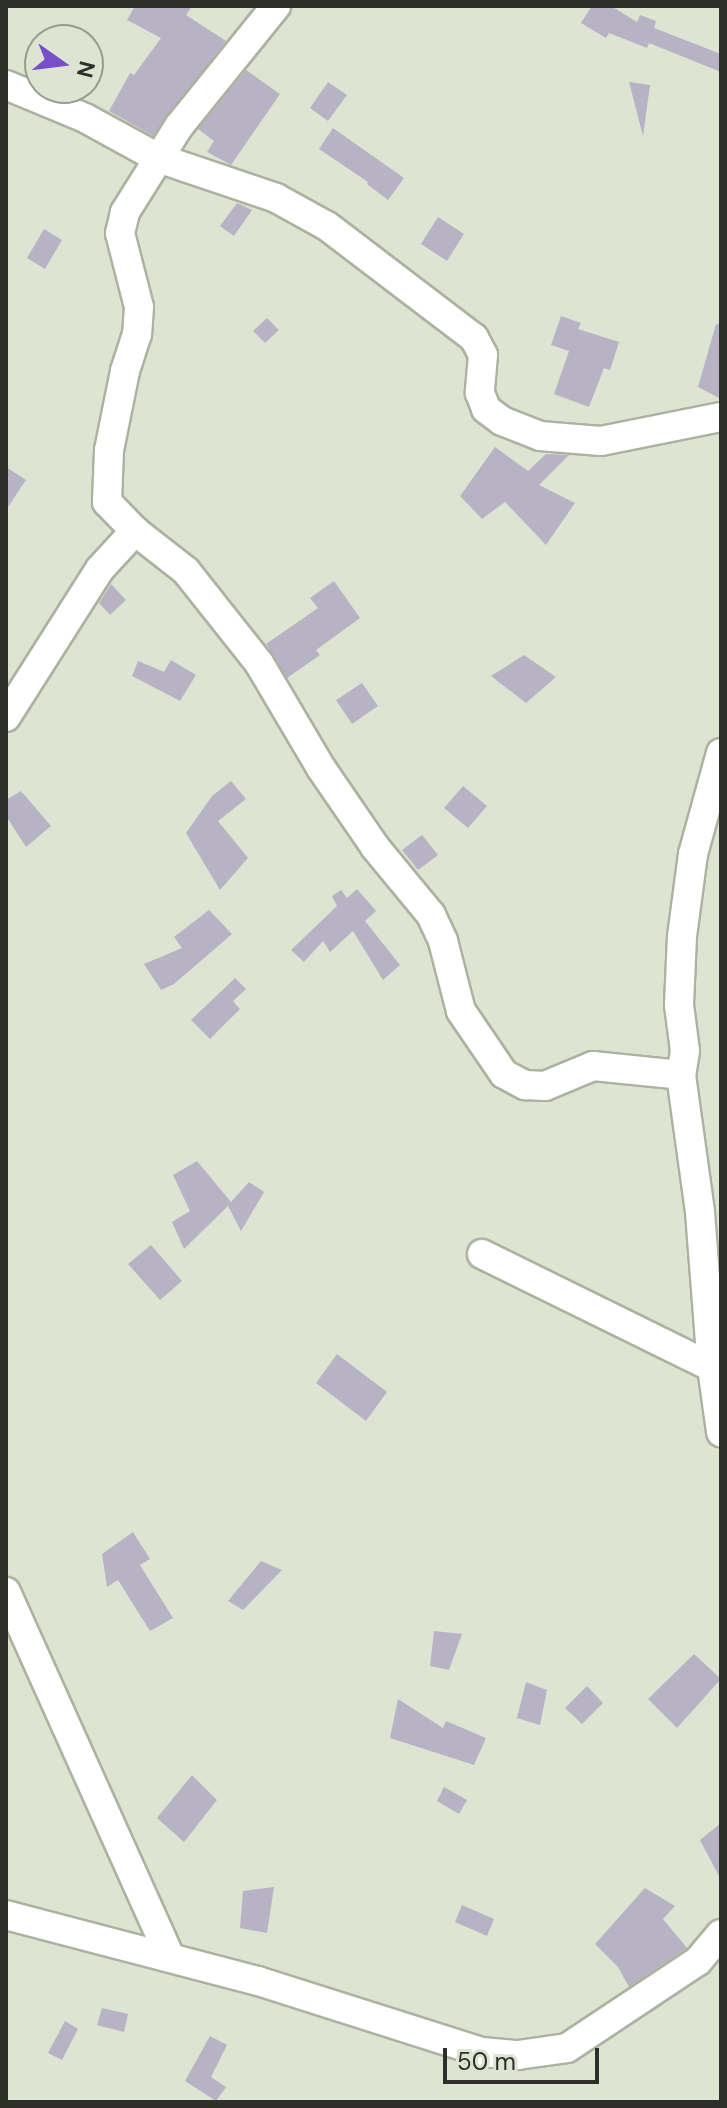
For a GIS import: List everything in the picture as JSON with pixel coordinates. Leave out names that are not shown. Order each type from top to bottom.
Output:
[{"type":"street","points":[[276,6],[179,126],[125,212],[120,233],[139,307],[137,334],[109,450],[105,485],[107,502],[135,531],[186,571],[237,633],[375,847],[431,915],[443,941],[461,1011],[504,1074],[525,1085],[545,1086],[593,1066],[681,1075]]},
{"type":"street","points":[[6,85],[85,118],[158,158],[276,198],[327,226],[474,338],[483,355],[480,393],[486,409],[513,426],[540,436],[601,441],[721,417]]},
{"type":"street","points":[[6,717],[100,569],[135,531]]},
{"type":"street","points":[[721,753],[714,792],[693,854],[682,936],[679,1005],[685,1051],[681,1075],[700,1212],[712,1367],[721,1432]]},
{"type":"street","points":[[482,1254],[712,1367]]},
{"type":"street","points":[[6,1592],[170,1957]]},
{"type":"street","points":[[6,1915],[170,1957],[482,2052],[518,2055],[567,2048],[698,1961],[721,1934]]},
{"type":"building","points":[[135,6],[192,6],[186,15],[226,41],[153,136],[109,111],[130,73],[134,75],[161,38],[127,20]]},
{"type":"building","points":[[592,6],[611,6],[637,22],[640,15],[656,21],[654,28],[721,54],[721,72],[649,43],[647,48],[609,33],[606,38],[581,23]]},
{"type":"building","points":[[246,70],[280,94],[231,165],[207,152],[214,141],[198,129]]},
{"type":"building","points":[[328,82],[347,95],[328,121],[310,108]]},
{"type":"building","points":[[629,82],[650,85],[643,136]]},
{"type":"building","points":[[333,128],[404,178],[388,200],[368,182],[319,149]]},
{"type":"building","points":[[237,203],[252,210],[234,236],[220,226]]},
{"type":"building","points":[[438,217],[464,234],[447,261],[421,244]]},
{"type":"building","points":[[44,229],[62,240],[45,269],[27,258]]},
{"type":"building","points":[[561,316],[581,323],[578,329],[619,342],[610,370],[604,368],[589,407],[554,394],[569,351],[551,345]]},
{"type":"building","points":[[267,318],[279,330],[265,343],[253,331]]},
{"type":"building","points":[[716,324],[721,325],[721,399],[698,387]]},
{"type":"building","points":[[495,447],[528,471],[546,454],[569,455],[539,485],[575,503],[546,545],[505,502],[482,519],[460,496]]},
{"type":"building","points":[[6,467],[26,480],[6,510]]},
{"type":"building","points":[[334,581],[360,618],[316,650],[320,655],[287,678],[266,644],[318,608],[310,598]]},
{"type":"building","points":[[111,584],[126,600],[110,615],[99,603]]},
{"type":"building","points":[[524,655],[556,677],[526,703],[491,676]]},
{"type":"building","points":[[171,660],[196,675],[180,701],[132,676],[138,661],[164,672]]},
{"type":"building","points":[[362,683],[378,706],[352,724],[336,700]]},
{"type":"building","points":[[231,781],[246,799],[218,821],[248,858],[220,890],[186,833],[212,796]]},
{"type":"building","points":[[463,786],[487,806],[468,828],[444,808]]},
{"type":"building","points":[[21,791],[51,826],[26,847],[6,816],[6,800]]},
{"type":"building","points":[[422,835],[438,855],[418,870],[402,850]]},
{"type":"building","points":[[357,889],[376,911],[365,921],[400,965],[383,980],[353,931],[330,952],[323,941],[304,962],[291,950],[337,906],[332,896],[341,890],[347,898]]},
{"type":"building","points":[[209,910],[232,934],[174,984],[161,990],[144,964],[182,948],[174,937]]},
{"type":"building","points":[[235,978],[246,989],[233,1001],[240,1009],[210,1039],[191,1020]]},
{"type":"building","points":[[197,1161],[231,1202],[249,1182],[264,1192],[241,1231],[228,1206],[230,1204],[184,1249],[172,1222],[190,1211],[173,1175]]},
{"type":"building","points":[[151,1245],[182,1281],[160,1300],[128,1264]]},
{"type":"building","points":[[337,1354],[387,1392],[366,1421],[316,1383]]},
{"type":"building","points":[[133,1532],[150,1559],[140,1565],[173,1618],[150,1631],[118,1580],[107,1587],[102,1554]]},
{"type":"building","points":[[261,1561],[282,1570],[243,1610],[228,1601]]},
{"type":"building","points":[[434,1631],[462,1634],[449,1670],[430,1666]]},
{"type":"building","points":[[694,1654],[721,1679],[677,1728],[648,1699]]},
{"type":"building","points":[[526,1682],[547,1690],[540,1725],[517,1718]]},
{"type":"building","points":[[587,1686],[603,1703],[582,1724],[565,1708]]},
{"type":"building","points":[[398,1699],[443,1728],[446,1721],[486,1738],[474,1765],[390,1738]]},
{"type":"building","points":[[192,1775],[217,1800],[184,1842],[157,1818]]},
{"type":"building","points":[[444,1787],[467,1800],[459,1814],[437,1801]]},
{"type":"building","points":[[721,1823],[721,1880],[700,1840]]},
{"type":"building","points":[[274,1887],[267,1933],[240,1928],[243,1891]]},
{"type":"building","points":[[645,1888],[675,1906],[663,1919],[687,1948],[629,1987],[618,1967],[595,1944]]},
{"type":"building","points":[[462,1905],[494,1919],[487,1936],[455,1922]]},
{"type":"building","points":[[102,2008],[128,2014],[124,2032],[97,2025]]},
{"type":"building","points":[[65,2021],[78,2029],[62,2060],[48,2053]]},
{"type":"building","points":[[210,2036],[227,2045],[211,2077],[226,2087],[216,2101],[185,2081]]}]
